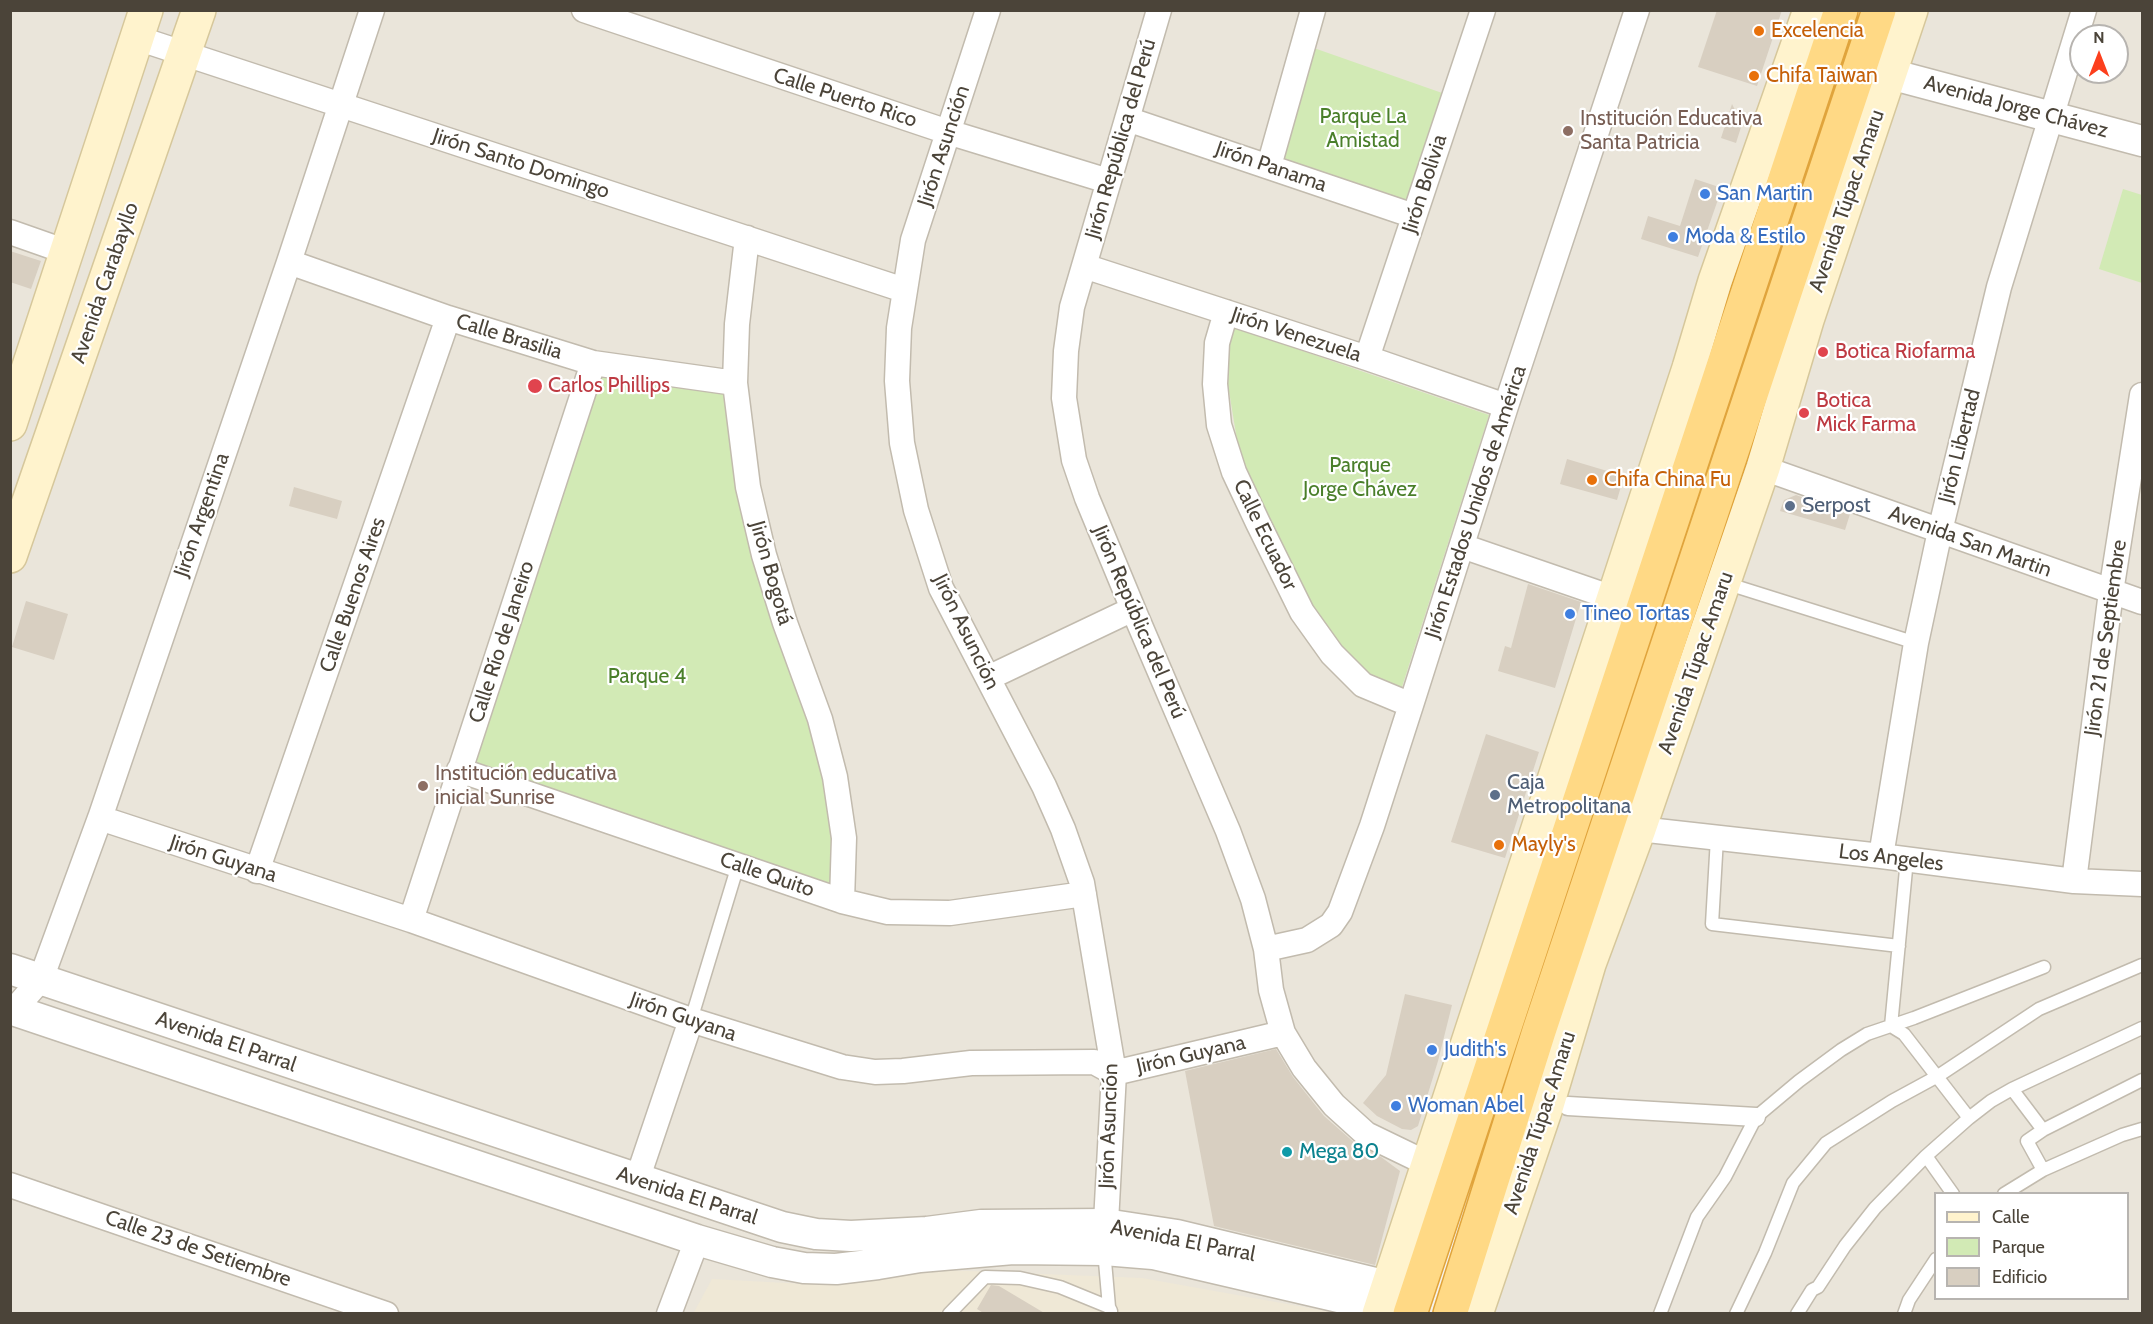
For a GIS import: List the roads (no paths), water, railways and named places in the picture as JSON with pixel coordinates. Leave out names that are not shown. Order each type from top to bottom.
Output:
[{"type":"highway","points":[[1389,1305],[1841,10]]},
{"type":"highway","name":"Avenida Túpac Amaru","points":[[1450,1314],[1539,1031],[1879,10]]},
{"type":"main road","name":"Avenida Carabayllo","points":[[10,556],[199,10]]},
{"type":"main road","points":[[1389,1305],[1428,1164],[1689,368],[1715,281],[1810,10]]},
{"type":"main road","name":"Avenida Túpac Amaru","points":[[1476,1314],[1543,1116],[1589,964],[1639,829],[1764,468],[1807,320],[1911,10]]},
{"type":"main road","points":[[10,424],[141,24]]},
{"type":"street","name":"Jirón Argentina","points":[[12,1009],[41,980],[100,818],[372,10]]},
{"type":"street","name":"Calle Puerto Rico","points":[[584,10],[948,132],[1108,181]]},
{"type":"street","name":"Jirón Asunción","points":[[988,10],[912,240],[899,328],[897,381],[902,443],[916,510],[941,588],[1044,786],[1063,829],[1082,883],[1114,1073],[1105,1237]]},
{"type":"street","name":"Jirón República del Perú","points":[[1159,10],[1072,306],[1066,351],[1064,398],[1074,460],[1132,609],[1228,831],[1253,899],[1266,949],[1271,990],[1283,1033],[1304,1068],[1334,1105],[1366,1134],[1428,1164]]},
{"type":"street","points":[[1269,166],[1313,10]]},
{"type":"street","name":"Jirón Bolivia","points":[[1367,358],[1482,10]]},
{"type":"street","name":"Jirón Estados Unidos de América","points":[[1266,949],[1307,940],[1331,926],[1340,912],[1412,705],[1506,406],[1637,10]]},
{"type":"street","name":"Jirón Libertad","points":[[1881,856],[1916,643],[1940,531],[1999,287],[2084,10]]},
{"type":"street","name":"Jirón Santo Domingo","points":[[141,24],[185,53],[904,290]]},
{"type":"street","name":"Avenida Jorge Chávez","points":[[1890,74],[2142,141]]},
{"type":"street","name":"Jirón Panama","points":[[1127,119],[1414,216]]},
{"type":"street","points":[[10,232],[67,252]]},
{"type":"street","name":"Jirón Bogotá","points":[[747,238],[737,324],[735,383],[748,487],[764,555],[820,719],[835,777],[844,838],[842,901]]},
{"type":"street","name":"Calle Brasilia","points":[[289,262],[448,318],[593,363],[735,383]]},
{"type":"street","name":"Jirón Venezuela","points":[[1084,266],[1506,406]]},
{"type":"street","name":"Calle Ecuador","points":[[1226,312],[1217,342],[1215,384],[1220,425],[1234,472],[1258,523],[1302,612],[1332,654],[1364,685],[1412,705]]},
{"type":"street","name":"Calle Buenos Aires","points":[[257,871],[448,318]]},
{"type":"street","name":"Calle Río de Janeiro","points":[[411,920],[593,363]]},
{"type":"street","name":"Jirón 21 de Septiembre","points":[[2074,881],[2111,592],[2142,395]]},
{"type":"street","name":"Avenida San Martin","points":[[1764,468],[2142,602]]},
{"type":"street","points":[[1462,546],[1613,598]]},
{"type":"street","points":[[988,678],[1132,609]]},
{"type":"street","name":"Calle Quito","points":[[459,770],[842,901],[888,912],[950,913],[1084,894]]},
{"type":"street","name":"Jirón Guyana","points":[[100,818],[411,920],[691,1020],[842,1067],[875,1072],[971,1063],[1094,1062],[1114,1073],[1283,1033]]},
{"type":"street","name":"Los Angeles","points":[[1639,829],[1907,859],[2074,881],[2142,884]]},
{"type":"street","name":"Avenida El Parral","points":[[10,969],[782,1227],[816,1234],[851,1236],[927,1232],[981,1225],[1105,1237]]},
{"type":"street","name":"Avenida El Parral","points":[[12,1009],[697,1239],[772,1262],[804,1268],[837,1269],[920,1257],[1002,1250],[1105,1237],[1177,1235],[1389,1305]]},
{"type":"street","points":[[638,1180],[691,1020]]},
{"type":"street","points":[[1568,1106],[1756,1116]]},
{"type":"street","name":"Calle 23 de Setiembre","points":[[10,1185],[386,1314]]},
{"type":"street","points":[[669,1314],[697,1239]]},
{"type":"lane","points":[[1724,582],[1916,643]]},
{"type":"lane","points":[[1717,838],[1712,924],[1899,946]]},
{"type":"lane","points":[[1891,1026],[1907,859]]},
{"type":"lane","points":[[691,1020],[738,865]]},
{"type":"lane","points":[[1737,1314],[1793,1183],[1826,1143],[1892,1101],[1938,1076],[2039,1009],[2142,965]]},
{"type":"lane","points":[[1660,1314],[1697,1217],[1725,1177],[1756,1116],[1841,1050],[1867,1034],[2044,967]]},
{"type":"lane","points":[[1891,1026],[1904,1034],[1969,1118]]},
{"type":"lane","points":[[1797,1314],[1812,1290],[1818,1287],[1845,1246],[1875,1208],[1926,1156],[1969,1118],[2012,1089],[2142,1028]]},
{"type":"lane","points":[[2043,1170],[2027,1141],[2043,1130],[2142,1080]]},
{"type":"lane","points":[[2012,1089],[2043,1130]]},
{"type":"lane","points":[[2007,1192],[2043,1170],[2122,1135],[2142,1129]]},
{"type":"lane","points":[[1926,1156],[1952,1192]]},
{"type":"lane","points":[[949,1314],[985,1277],[1020,1278],[1060,1287],[1111,1310],[1105,1237]]},
{"type":"lane","points":[[1904,1314],[1909,1300],[1934,1261]]},
{"type":"place","name":"Excelencia","points":[[1759,31]]},
{"type":"place","name":"Chifa Taiwan","points":[[1754,76]]},
{"type":"place","name":"Institución Educativa Santa Patricia","points":[[1568,131]]},
{"type":"place","name":"San Martin","points":[[1705,194]]},
{"type":"place","name":"Moda & Estilo","points":[[1673,237]]},
{"type":"place","name":"Botica Riofarma","points":[[1823,352]]},
{"type":"place","name":"Carlos Phillips","points":[[535,386]]},
{"type":"place","name":"Botica Mick Farma","points":[[1804,413]]},
{"type":"place","name":"Chifa China Fu","points":[[1592,480]]},
{"type":"place","name":"Serpost","points":[[1790,506]]},
{"type":"place","name":"Tineo Tortas","points":[[1570,614]]},
{"type":"place","name":"Institución educativa inicial Sunrise","points":[[423,786]]},
{"type":"place","name":"Caja Metropolitana","points":[[1495,795]]},
{"type":"place","name":"Mayly's","points":[[1499,845]]},
{"type":"place","name":"Judith's","points":[[1432,1050]]},
{"type":"place","name":"Woman Abel","points":[[1396,1106]]},
{"type":"place","name":"Mega 80","points":[[1287,1152]]},
{"type":"park label","name":"Parque La Amistad","points":[[1363,129]]},
{"type":"park label","name":"Parque Jorge Chávez","points":[[1360,478]]},
{"type":"park label","name":"Parque 4","points":[[647,677]]}]
